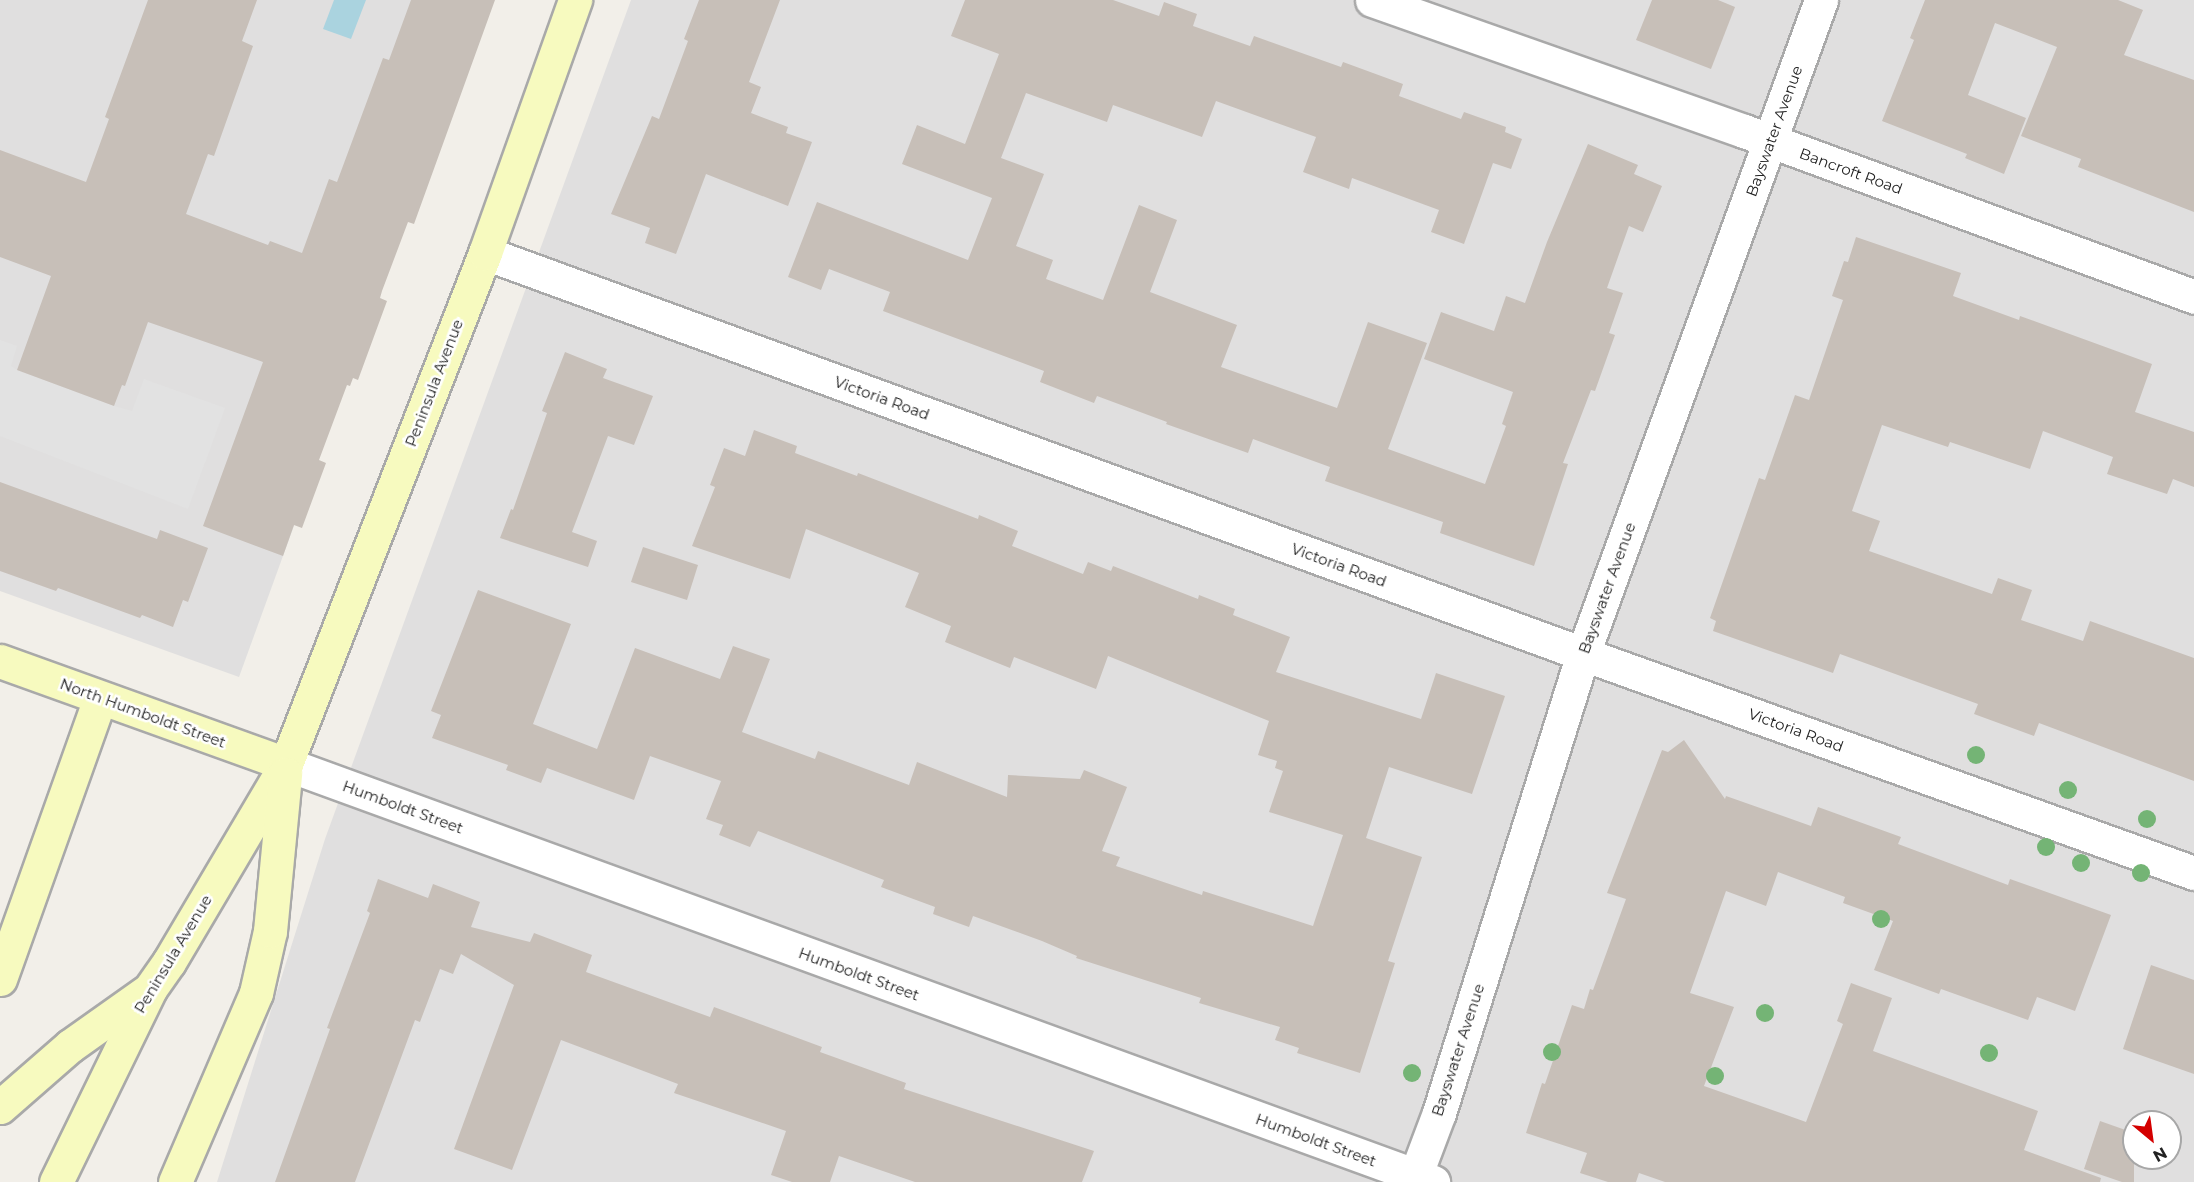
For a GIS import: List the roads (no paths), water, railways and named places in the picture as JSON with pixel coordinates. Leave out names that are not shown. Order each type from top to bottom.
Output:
[{"type":"main road","name":"Peninsula Avenue","points":[[56,1182],[150,989],[169,962],[286,765],[484,253],[575,0]]},
{"type":"main road","name":"North Humboldt Street","points":[[0,661],[286,765]]},
{"type":"main road","points":[[0,979],[100,698]]},
{"type":"main road","name":"Peninsula Avenue","points":[[175,1182],[256,993],[270,931],[286,765]]},
{"type":"main road","points":[[0,1107],[70,1046],[150,989]]},
{"type":"street","name":"Bancroft Road","points":[[1372,0],[1770,141],[2194,297]]},
{"type":"street","name":"Bayswater Avenue","points":[[1420,1180],[1583,654],[1821,0]]},
{"type":"street","name":"Victoria Road","points":[[484,253],[1583,654],[2194,873]]},
{"type":"street","name":"Humboldt Street","points":[[286,765],[1420,1180]]},
{"type":"water","points":[[334,0],[366,0],[351,39],[323,29]]}]
